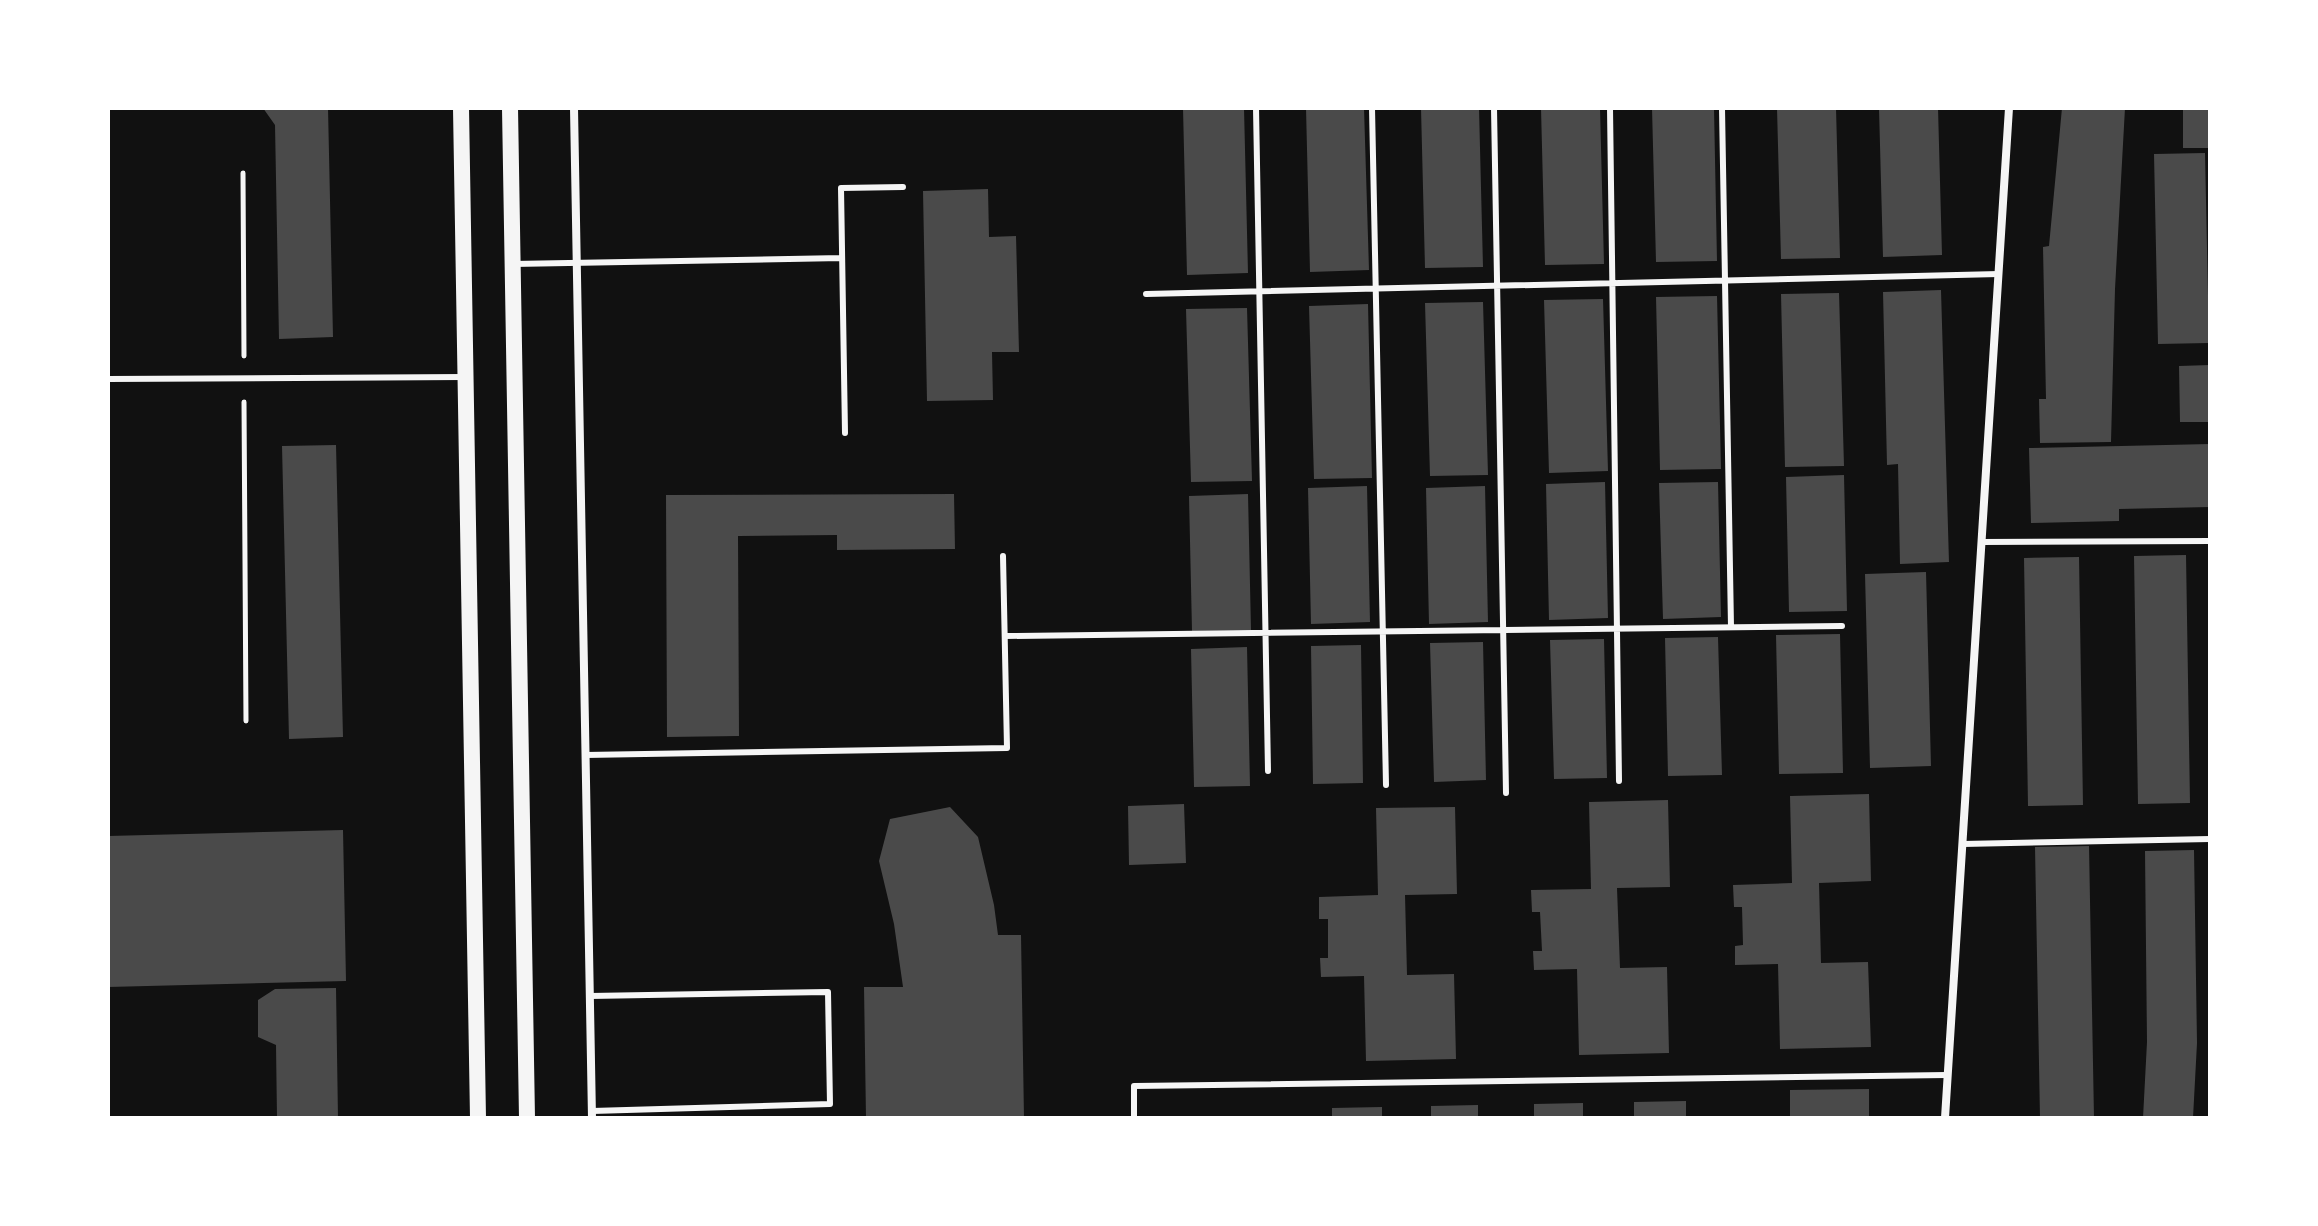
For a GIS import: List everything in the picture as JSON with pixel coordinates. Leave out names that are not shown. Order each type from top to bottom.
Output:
[{"type":"main road","points":[[461,108],[478,1118]]},
{"type":"main road","points":[[510,108],[527,1118]]},
{"type":"street","points":[[574,108],[592,1114]]},
{"type":"street","points":[[1945,1118],[2009,108]]},
{"type":"lane","points":[[1256,108],[1268,771]]},
{"type":"lane","points":[[1372,108],[1386,785]]},
{"type":"lane","points":[[1494,108],[1506,793]]},
{"type":"lane","points":[[1610,108],[1619,781]]},
{"type":"lane","points":[[1722,108],[1731,627]]},
{"type":"lane","points":[[845,433],[841,188],[903,187]]},
{"type":"lane","points":[[513,264],[842,258]]},
{"type":"lane","points":[[1146,294],[1999,274]]},
{"type":"lane","points":[[108,379],[465,377]]},
{"type":"lane","points":[[1981,542],[2210,541]]},
{"type":"lane","points":[[585,755],[1007,748],[1003,556]]},
{"type":"lane","points":[[1006,636],[1842,626]]},
{"type":"lane","points":[[1963,844],[2210,839]]},
{"type":"lane","points":[[590,996],[828,992],[830,1104],[592,1114]]},
{"type":"lane","points":[[1134,1118],[1134,1086],[1947,1075]]},
{"type":"path","points":[[243,173],[246,721]]},
{"type":"building","points":[[263,108],[328,108],[333,337],[279,339],[275,125]]},
{"type":"building","points":[[1183,108],[1244,108],[1248,273],[1187,275]]},
{"type":"building","points":[[1306,108],[1364,108],[1369,270],[1310,272]]},
{"type":"building","points":[[1421,108],[1479,108],[1483,267],[1425,268]]},
{"type":"building","points":[[1541,108],[1600,108],[1604,264],[1545,265]]},
{"type":"building","points":[[1652,108],[1714,108],[1717,261],[1656,262]]},
{"type":"building","points":[[1777,108],[1836,108],[1840,258],[1781,259]]},
{"type":"building","points":[[1879,108],[1938,108],[1942,255],[1883,257]]},
{"type":"building","points":[[2062,108],[2125,108],[2115,289],[2111,442],[2040,443],[2039,399],[2046,399],[2043,247],[2049,246]]},
{"type":"building","points":[[2183,108],[2210,108],[2210,148],[2183,148]]},
{"type":"building","points":[[2205,153],[2209,343],[2158,344],[2154,154]]},
{"type":"building","points":[[988,189],[989,237],[1016,236],[1019,352],[992,352],[993,400],[927,401],[923,191]]},
{"type":"building","points":[[1941,290],[1949,562],[1900,564],[1898,464],[1887,465],[1883,292]]},
{"type":"building","points":[[1839,293],[1844,466],[1785,467],[1781,294]]},
{"type":"building","points":[[1717,296],[1721,469],[1660,470],[1656,297]]},
{"type":"building","points":[[1603,299],[1608,471],[1549,473],[1544,300]]},
{"type":"building","points":[[1483,302],[1488,475],[1430,476],[1425,303]]},
{"type":"building","points":[[1368,304],[1372,478],[1314,479],[1309,306]]},
{"type":"building","points":[[1247,308],[1252,481],[1191,482],[1186,309]]},
{"type":"building","points":[[2210,365],[2210,422],[2180,422],[2179,366]]},
{"type":"building","points":[[2210,444],[2210,507],[2119,509],[2119,521],[2031,523],[2029,448]]},
{"type":"building","points":[[336,445],[343,737],[289,739],[282,446]]},
{"type":"building","points":[[1844,475],[1847,611],[1789,612],[1786,477]]},
{"type":"building","points":[[1605,482],[1608,618],[1549,620],[1546,484]]},
{"type":"building","points":[[1718,482],[1721,617],[1663,619],[1659,483]]},
{"type":"building","points":[[1367,486],[1370,622],[1311,624],[1308,488]]},
{"type":"building","points":[[1485,486],[1488,622],[1429,624],[1426,488]]},
{"type":"building","points":[[954,494],[955,549],[837,550],[837,535],[738,536],[739,736],[667,737],[666,495]]},
{"type":"building","points":[[1248,494],[1251,630],[1192,631],[1189,496]]},
{"type":"building","points":[[2186,555],[2190,803],[2138,804],[2134,556]]},
{"type":"building","points":[[2079,557],[2083,805],[2028,806],[2024,558]]},
{"type":"building","points":[[1926,572],[1931,766],[1870,768],[1865,574]]},
{"type":"building","points":[[1840,634],[1843,773],[1779,774],[1776,635]]},
{"type":"building","points":[[1718,637],[1722,775],[1668,776],[1665,638]]},
{"type":"building","points":[[1604,639],[1607,778],[1554,779],[1550,640]]},
{"type":"building","points":[[1483,642],[1486,780],[1434,782],[1430,643]]},
{"type":"building","points":[[1361,645],[1363,783],[1313,784],[1311,646]]},
{"type":"building","points":[[1247,647],[1250,786],[1194,787],[1191,649]]},
{"type":"building","points":[[1869,794],[1871,881],[1819,883],[1821,963],[1868,962],[1871,1047],[1780,1049],[1778,964],[1735,965],[1735,946],[1743,945],[1742,907],[1734,907],[1733,885],[1792,883],[1790,796]]},
{"type":"building","points":[[1668,800],[1670,887],[1617,888],[1620,968],[1667,967],[1669,1053],[1579,1055],[1577,969],[1534,970],[1533,951],[1542,951],[1540,912],[1532,912],[1531,890],[1591,889],[1589,802]]},
{"type":"building","points":[[1184,804],[1186,863],[1129,865],[1128,806]]},
{"type":"building","points":[[950,807],[978,837],[998,935],[1021,935],[1024,1118],[866,1118],[864,987],[903,987],[894,924],[879,861],[890,819]]},
{"type":"building","points":[[1455,807],[1457,894],[1405,895],[1407,975],[1454,974],[1456,1059],[1366,1061],[1364,976],[1321,977],[1320,958],[1328,958],[1328,919],[1319,919],[1319,897],[1378,895],[1376,808]]},
{"type":"building","points":[[343,830],[346,981],[108,987],[108,836]]},
{"type":"building","points":[[2089,846],[2094,1118],[2040,1118],[2035,847]]},
{"type":"building","points":[[2194,850],[2197,1043],[2193,1118],[2143,1118],[2147,1042],[2145,851]]},
{"type":"building","points":[[336,988],[338,1118],[277,1118],[276,1045],[258,1037],[258,1000],[275,989]]},
{"type":"building","points":[[1869,1089],[1869,1118],[1790,1118],[1790,1090]]},
{"type":"building","points":[[1686,1101],[1686,1118],[1634,1118],[1634,1102]]},
{"type":"building","points":[[1583,1103],[1583,1118],[1534,1118],[1534,1104]]},
{"type":"building","points":[[1478,1105],[1478,1118],[1431,1118],[1431,1106]]},
{"type":"building","points":[[1382,1107],[1382,1118],[1332,1118],[1332,1108]]}]
